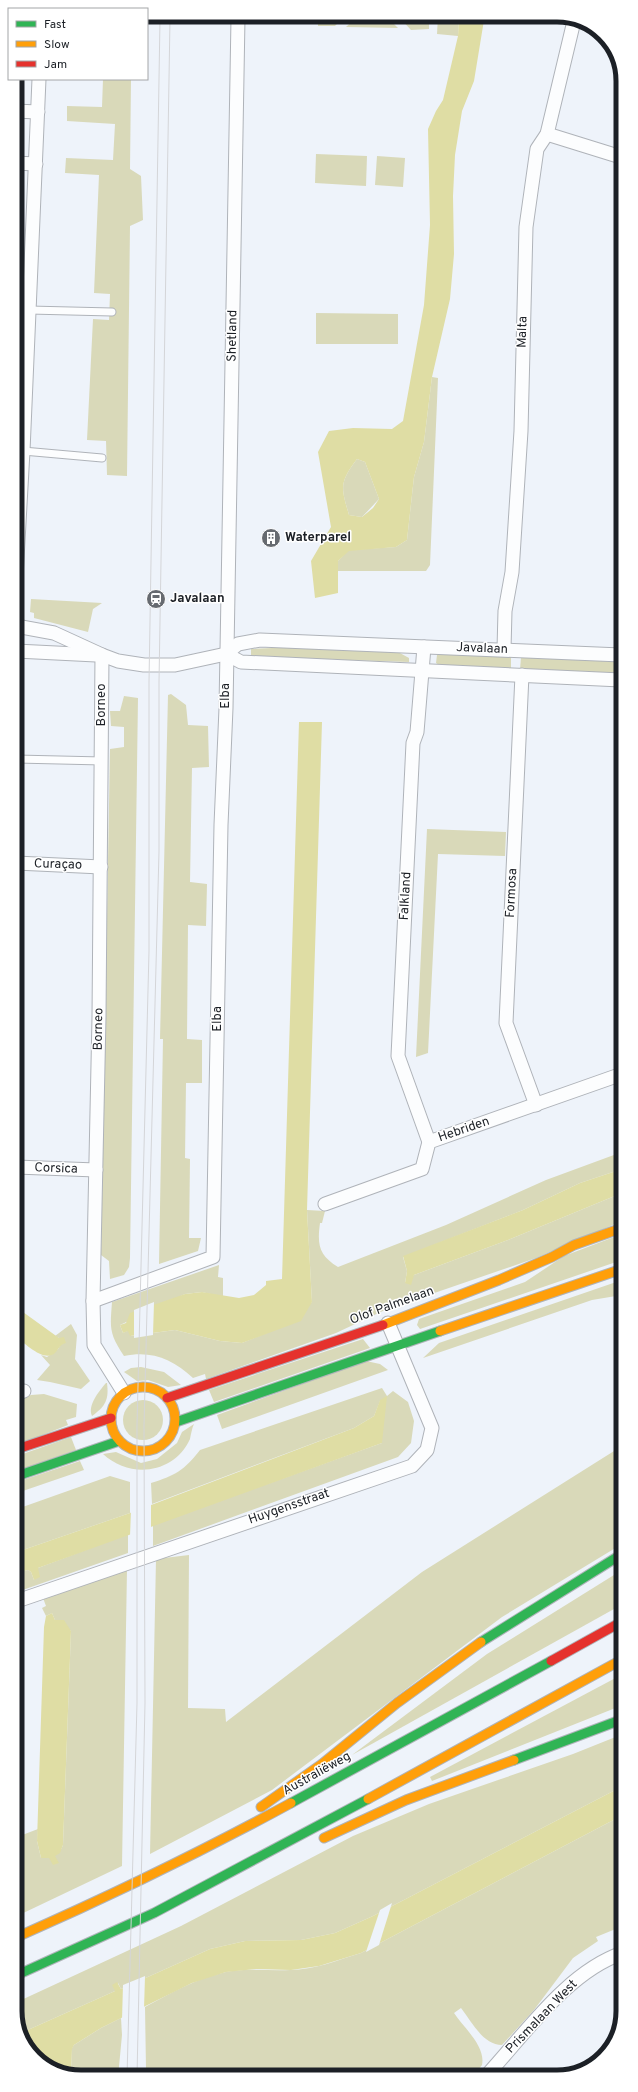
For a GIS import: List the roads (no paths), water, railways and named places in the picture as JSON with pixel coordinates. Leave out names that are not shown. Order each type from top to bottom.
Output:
[{"type":"main road","name":"Olof Palmelaan","points":[[167,1398],[388,1322],[499,1280],[552,1257],[574,1245],[616,1230]]},
{"type":"main road","points":[[176,1422],[616,1271]]},
{"type":"main road","points":[[146,1387],[154,1389],[167,1398],[174,1409],[176,1422],[170,1438],[164,1444],[149,1451],[132,1450],[119,1441],[112,1430],[111,1418],[115,1404],[124,1394],[138,1388],[146,1387]]},
{"type":"main road","points":[[22,1447],[111,1418]]},
{"type":"main road","points":[[22,1474],[119,1441]]},
{"type":"main road","points":[[234,1834],[268,1801],[322,1764],[397,1703],[456,1660],[516,1619],[616,1558]]},
{"type":"main road","name":"Australiëweg","points":[[22,1935],[116,1893],[234,1834],[616,1625]]},
{"type":"main road","points":[[22,1973],[154,1913],[279,1848],[616,1663]]},
{"type":"main road","points":[[279,1848],[309,1844],[406,1800],[616,1722]]},
{"type":"street","name":"Shetland","points":[[226,654],[238,22]]},
{"type":"street","name":"Malta","points":[[504,649],[505,611],[512,572],[521,432],[526,227],[537,149],[547,134],[573,25]]},
{"type":"street","points":[[22,408],[29,306],[39,80]]},
{"type":"street","points":[[22,111],[38,112]]},
{"type":"street","points":[[547,134],[616,155]]},
{"type":"street","points":[[22,163],[36,164]]},
{"type":"street","points":[[22,304],[29,306]]},
{"type":"street","name":"Javalaan","points":[[22,627],[54,633],[102,655],[129,663],[175,666],[226,654],[238,644],[260,640],[616,655]]},
{"type":"street","name":"Falkland","points":[[424,647],[417,732],[413,743],[398,1056],[429,1142]]},
{"type":"street","name":"Javalaan","points":[[22,651],[102,655]]},
{"type":"street","name":"Javalaan","points":[[226,654],[241,662],[616,680]]},
{"type":"street","name":"Elba","points":[[93,1301],[213,1256],[226,654]]},
{"type":"street","name":"Borneo","points":[[102,655],[103,761],[93,1301],[94,1345],[124,1394]]},
{"type":"street","name":"Formosa","points":[[522,675],[506,1022],[536,1105]]},
{"type":"street","name":"Curaçao","points":[[22,863],[101,866]]},
{"type":"street","name":"Hebriden","points":[[325,1204],[422,1169],[429,1142],[616,1076]]},
{"type":"street","name":"Corsica","points":[[22,1167],[96,1170]]},
{"type":"street","name":"Huygensstraat","points":[[22,1599],[412,1466],[426,1450],[432,1428],[388,1322]]},
{"type":"street","name":"Prismalaan West","points":[[492,2070],[564,1990],[580,1976],[616,1957]]},
{"type":"lane","points":[[29,306],[112,312]]},
{"type":"lane","points":[[22,451],[102,458]]},
{"type":"lane","points":[[22,759],[103,761]]},
{"type":"tram line","points":[[127,2070],[137,1703],[137,1425],[149,951],[149,682],[160,22]]},
{"type":"tram line","points":[[137,2070],[145,1703],[144,1425],[159,851],[159,682],[170,22]]},
{"type":"place","name":"Waterparel","points":[[271,538]]},
{"type":"place","name":"Javalaan","points":[[156,599]]}]
